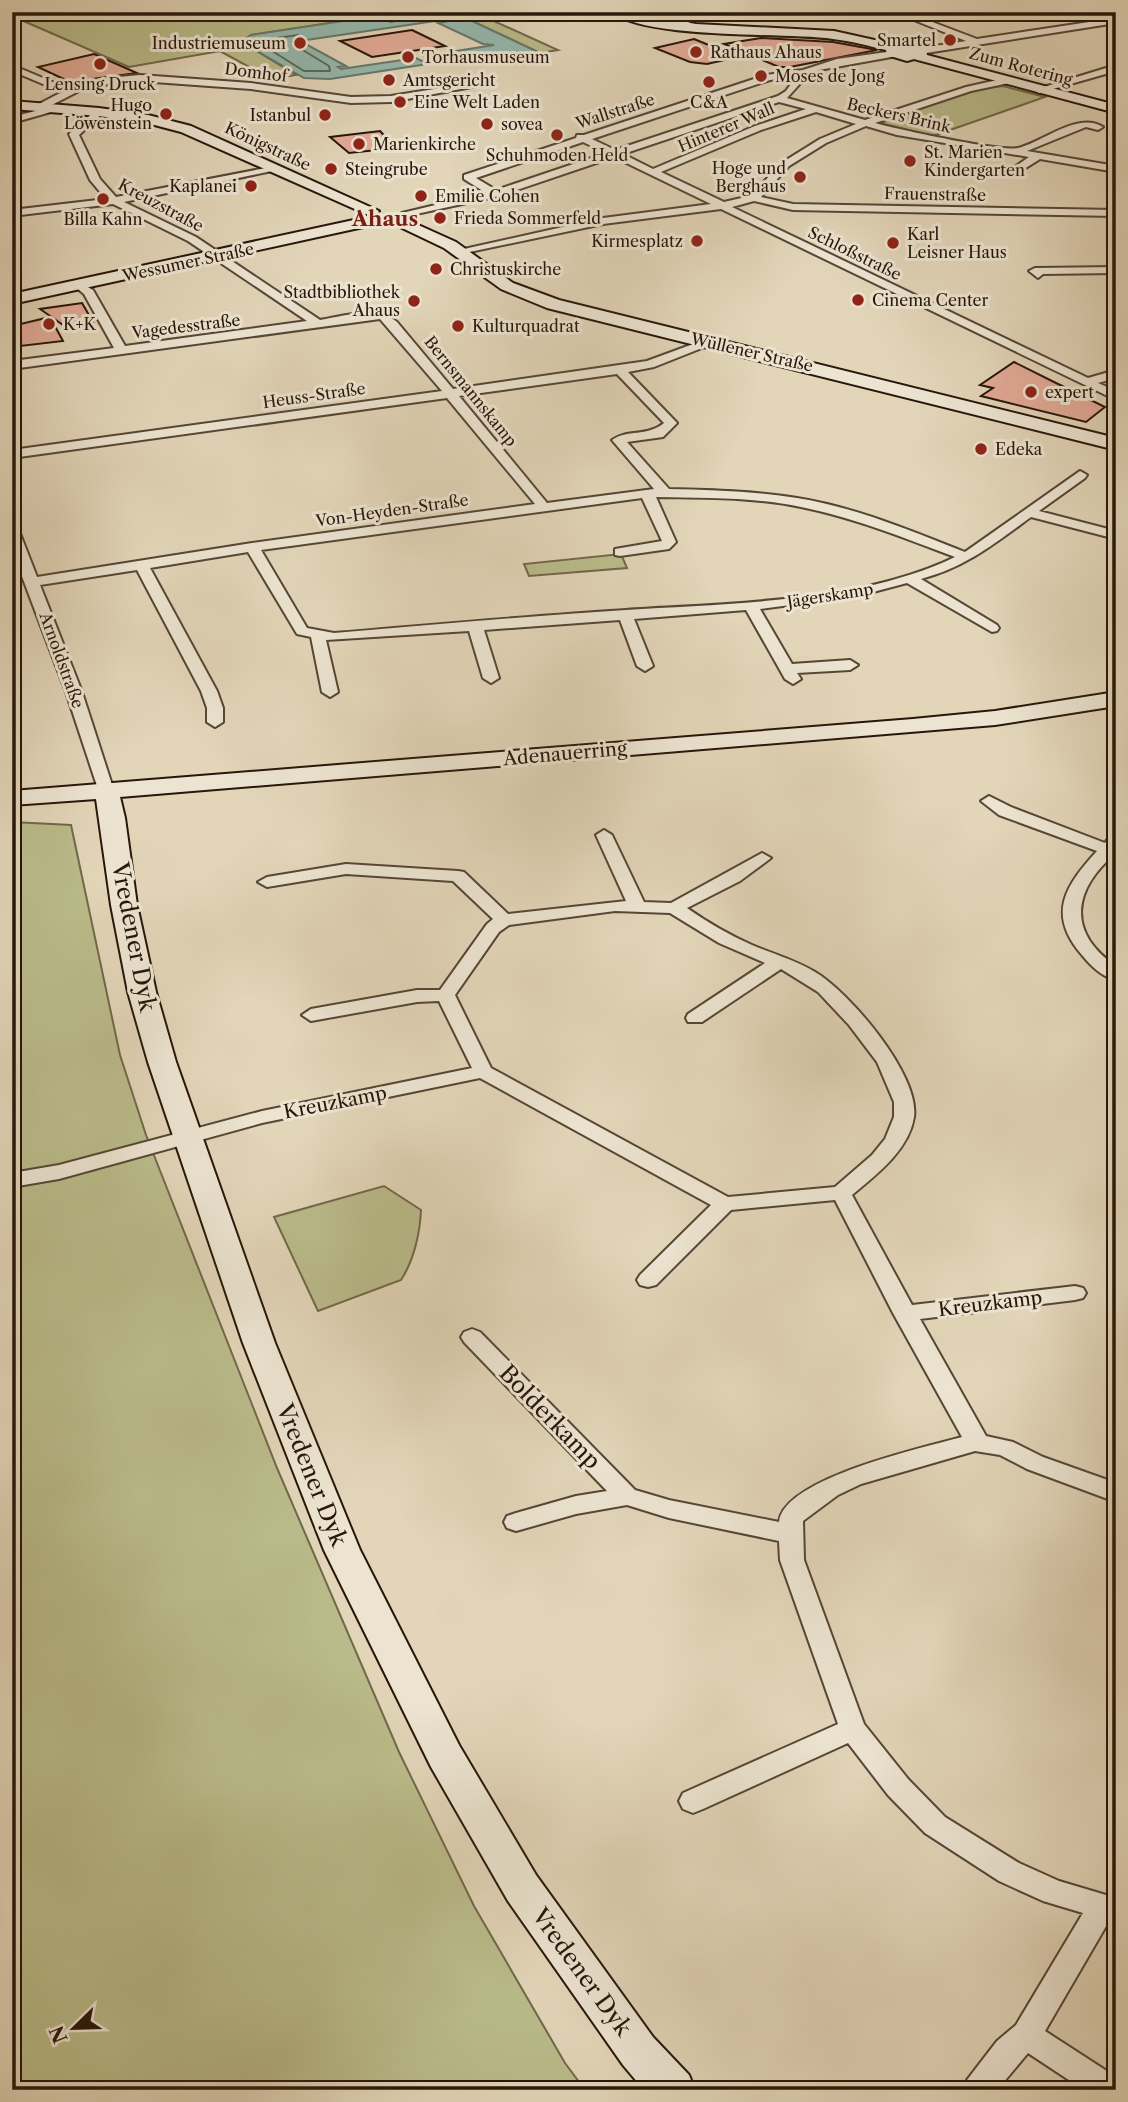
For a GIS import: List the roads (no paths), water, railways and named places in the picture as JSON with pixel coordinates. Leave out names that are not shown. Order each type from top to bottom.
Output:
[{"type":"street","name":"Zum Rotering","points":[[617,12],[678,26],[834,35],[895,52],[918,53],[1006,81],[1116,109]]},
{"type":"street","points":[[678,26],[688,19],[715,12]]},
{"type":"street","points":[[898,12],[978,43]]},
{"type":"street","points":[[918,53],[1116,20]]},
{"type":"street","name":"Wallstraße","points":[[495,194],[468,177],[581,137],[769,77],[804,73],[829,65],[895,52]]},
{"type":"street","points":[[12,68],[69,92]]},
{"type":"street","points":[[1039,90],[1116,68]]},
{"type":"street","points":[[387,218],[495,194],[777,99],[790,94],[804,73]]},
{"type":"street","name":"Domhof","points":[[40,107],[69,92],[108,81],[150,78],[251,86],[351,100],[391,99],[472,86]]},
{"type":"street","points":[[460,251],[603,221],[722,206],[754,198],[786,164],[802,152],[863,124],[969,89],[1006,81]]},
{"type":"street","name":"Beckers Brink","points":[[777,99],[863,124],[1036,157],[1116,169]]},
{"type":"street","name":"Königstraße","points":[[12,105],[148,119],[202,135],[387,218]]},
{"type":"street","points":[[12,120],[55,108]]},
{"type":"street","name":"Hinterer Wall","points":[[652,172],[673,166],[758,128],[813,110]]},
{"type":"street","name":"Kreuzstraße","points":[[99,112],[74,134],[95,180],[114,201],[192,239],[320,325]]},
{"type":"street","points":[[1014,153],[1085,124],[1098,127]]},
{"type":"street","name":"Schloßstraße","points":[[581,137],[1116,396]]},
{"type":"street","points":[[1013,173],[1036,157]]},
{"type":"street","points":[[12,213],[114,201],[272,168]]},
{"type":"street","name":"Frauenstraße","points":[[754,198],[793,207],[1116,213]]},
{"type":"street","name":"Wüllener Straße","points":[[387,218],[460,251],[492,278],[525,295],[1116,444]]},
{"type":"street","name":"Wessumer Straße","points":[[12,299],[387,218]]},
{"type":"street","points":[[1038,275],[1035,271],[1116,271]]},
{"type":"street","points":[[79,285],[89,292],[122,351]]},
{"type":"street","name":"Bernsmannskamp","points":[[363,317],[379,316],[389,319],[543,506]]},
{"type":"street","name":"Vagedesstraße","points":[[12,365],[320,325],[363,317]]},
{"type":"street","name":"Heuss-Straße","points":[[12,454],[620,370],[650,364],[708,342]]},
{"type":"street","points":[[620,370],[671,423],[658,433],[618,440],[665,493]]},
{"type":"street","points":[[1087,382],[1116,374]]},
{"type":"street","name":"Jägerskamp","points":[[318,636],[334,637],[750,605],[858,592],[942,569],[967,557],[1080,475]]},
{"type":"street","points":[[620,552],[664,546],[669,542],[647,493]]},
{"type":"street","name":"Von-Heyden-Straße","points":[[33,582],[252,547],[647,493],[735,495],[799,502],[870,520],[967,557]]},
{"type":"street","points":[[1031,513],[1116,535]]},
{"type":"street","name":"Arnoldstraße","points":[[12,531],[74,692],[106,791]]},
{"type":"street","points":[[252,547],[302,631],[318,636],[330,692]]},
{"type":"street","points":[[141,564],[209,691],[215,708],[215,722]]},
{"type":"street","points":[[910,579],[992,628]]},
{"type":"street","points":[[750,605],[790,674],[850,665]]},
{"type":"street","points":[[625,614],[645,666]]},
{"type":"street","points":[[475,625],[491,678]]},
{"type":"street","name":"Adenauerring","points":[[12,799],[913,726],[995,718],[1116,699]]},
{"type":"street","name":"Vredener Dyk","points":[[106,791],[113,818],[124,905],[142,992],[162,1062],[259,1343],[342,1550],[444,1756],[522,1888],[638,2051],[673,2090]]},
{"type":"street","points":[[989,801],[1004,811],[1112,845],[1086,875],[1070,906],[1073,930],[1083,948],[1116,975]]},
{"type":"street","points":[[604,835],[637,905]]},
{"type":"street","points":[[674,908],[734,877],[762,858]]},
{"type":"street","points":[[267,881],[346,869],[458,876],[504,920]]},
{"type":"street","points":[[637,905],[674,908],[724,938],[811,978],[832,993],[884,1058],[899,1088],[906,1113],[898,1136],[882,1158],[841,1193],[725,1204],[483,1072],[446,995],[493,928],[504,920],[637,905]]},
{"type":"street","points":[[695,1018],[779,962]]},
{"type":"street","points":[[311,1015],[417,996],[446,995]]},
{"type":"street","name":"Kreuzkamp","points":[[12,1180],[59,1172],[262,1116],[483,1072]]},
{"type":"street","name":"Kreuzkamp","points":[[841,1193],[969,1431]]},
{"type":"street","points":[[648,1280],[725,1204]]},
{"type":"street","name":"Kreuzkamp","points":[[904,1313],[1075,1293]]},
{"type":"street","name":"Bolderkamp","points":[[472,1337],[627,1496]]},
{"type":"street","points":[[978,2090],[1009,2051],[1027,2035],[1109,1910],[1054,1892],[1009,1872],[935,1825],[898,1787],[853,1729],[792,1560],[791,1518],[805,1503],[835,1485],[969,1431],[1035,1463],[1116,1493]]},
{"type":"street","name":"Bolderkamp","points":[[516,1522],[576,1505],[627,1496],[669,1509],[791,1534]]},
{"type":"street","points":[[693,1801],[853,1729]]},
{"type":"street","points":[[1027,2035],[1111,2090]]},
{"type":"water","points":[[402,12],[453,12],[540,53],[512,58],[500,52],[436,62],[424,56],[494,45],[483,44],[438,23],[445,22],[442,20],[293,42],[296,45],[304,43],[346,66],[338,67],[341,69],[416,58],[428,64],[330,79],[304,78],[241,42],[251,35]]},
{"type":"place","name":"Smartel","points":[[950,40]]},
{"type":"place","name":"Industriemuseum","points":[[300,43]]},
{"type":"place","name":"Rathaus Ahaus","points":[[696,52]]},
{"type":"place","name":"Torhausmuseum","points":[[408,57]]},
{"type":"place","name":"Lensing Druck","points":[[100,64]]},
{"type":"place","name":"Moses de Jong","points":[[761,76]]},
{"type":"place","name":"Amtsgericht","points":[[389,80]]},
{"type":"place","name":"C&A","points":[[709,82]]},
{"type":"place","name":"Eine Welt Laden","points":[[400,102]]},
{"type":"place","name":"Hugo Löwenstein","points":[[166,114]]},
{"type":"place","name":"Istanbul","points":[[325,115]]},
{"type":"place","name":"sovea","points":[[487,124]]},
{"type":"place","name":"Schuhmoden Held","points":[[557,135]]},
{"type":"place","name":"Marienkirche","points":[[359,144]]},
{"type":"place","name":"St. Marien Kindergarten","points":[[910,161]]},
{"type":"place","name":"Steingrube","points":[[331,169]]},
{"type":"place","name":"Hoge und Berghaus","points":[[800,177]]},
{"type":"place","name":"Kaplanei","points":[[251,186]]},
{"type":"place","name":"Emilie Cohen","points":[[421,196]]},
{"type":"place","name":"Billa Kahn","points":[[103,199]]},
{"type":"place","name":"Frieda Sommerfeld","points":[[440,218]]},
{"type":"place","name":"Kirmesplatz","points":[[697,241]]},
{"type":"place","name":"Karl Leisner Haus","points":[[893,243]]},
{"type":"place","name":"Christuskirche","points":[[436,269]]},
{"type":"place","name":"Cinema Center","points":[[858,300]]},
{"type":"place","name":"Stadtbibliothek Ahaus","points":[[414,301]]},
{"type":"place","name":"K+K","points":[[49,324]]},
{"type":"place","name":"Kulturquadrat","points":[[458,326]]},
{"type":"place","name":"expert","points":[[1031,392]]},
{"type":"place","name":"Edeka","points":[[981,449]]},
{"type":"district","name":"Ahaus","points":[[385,219]]}]
